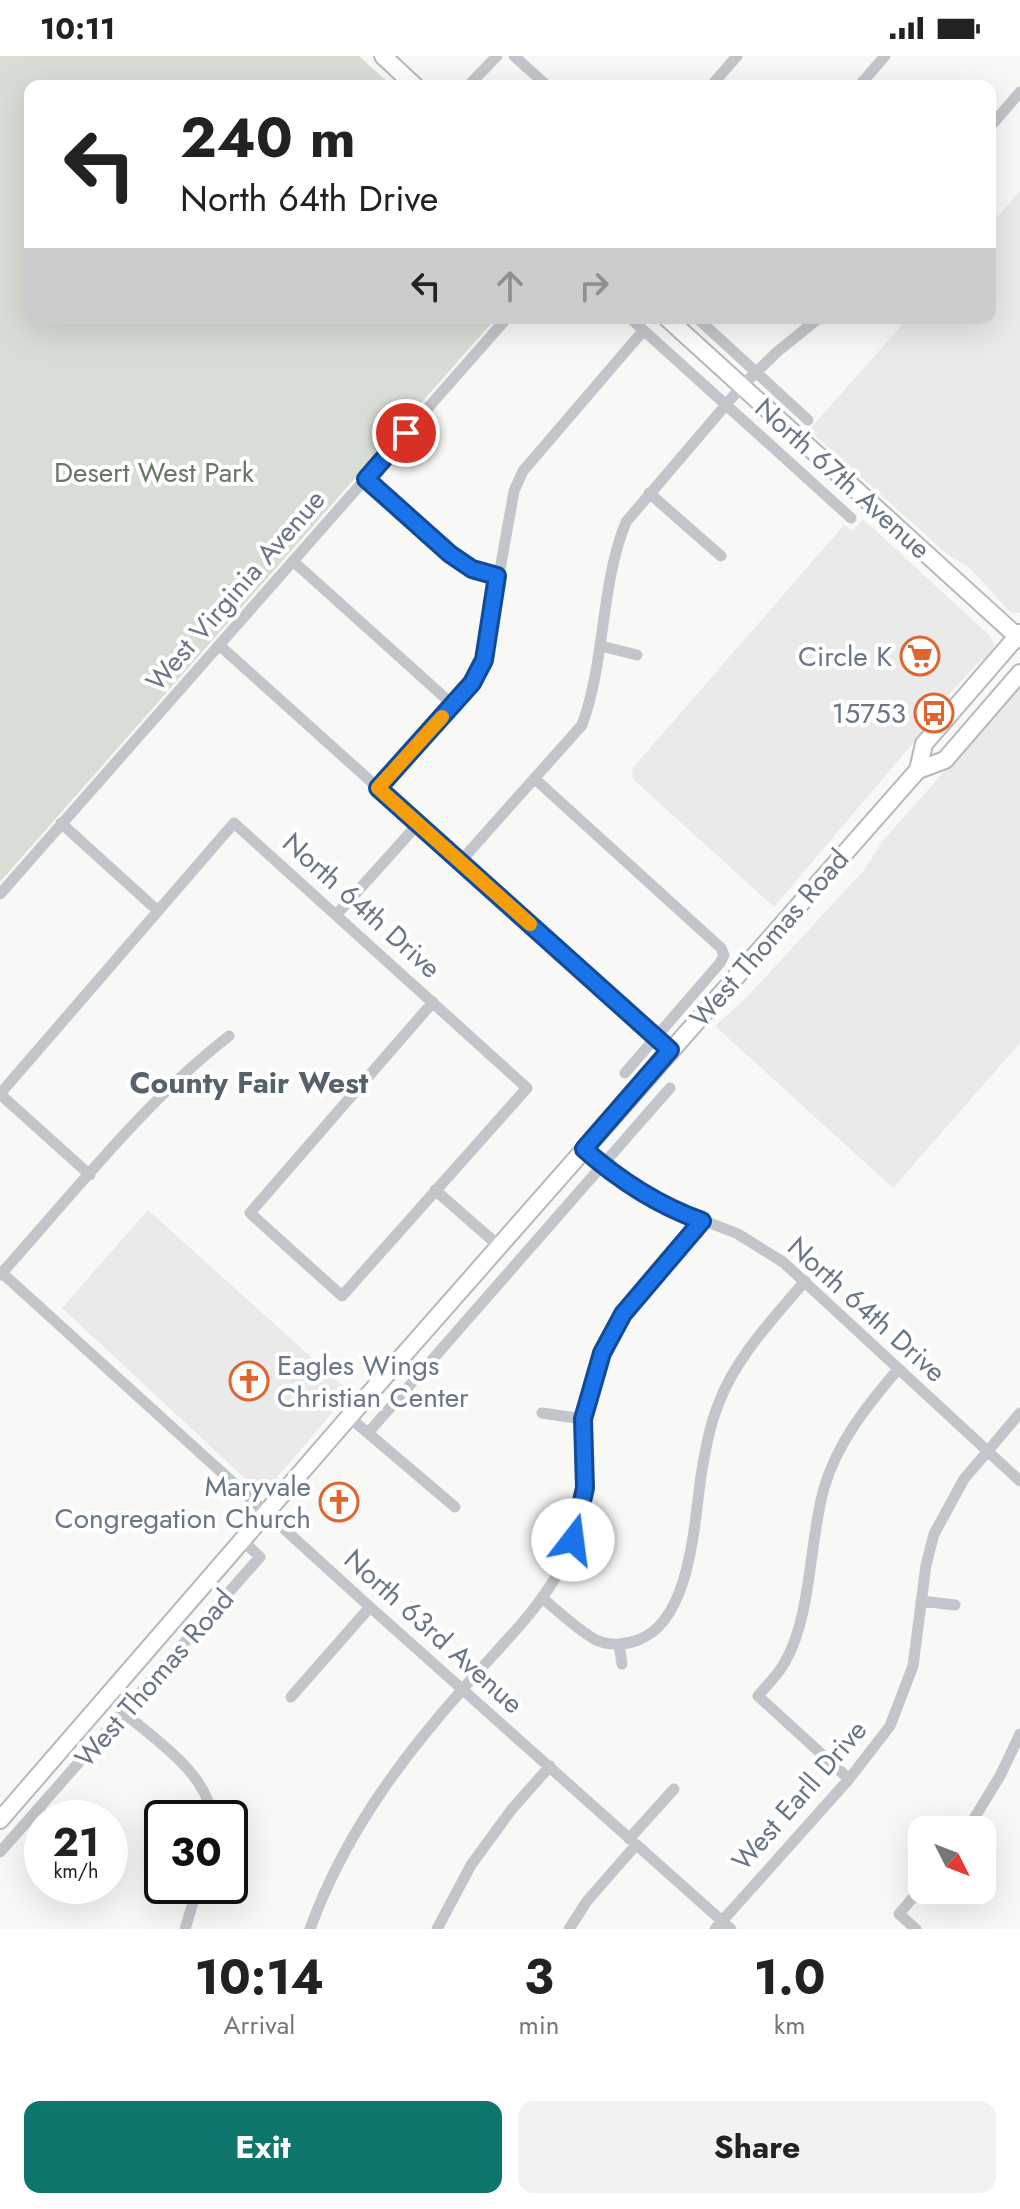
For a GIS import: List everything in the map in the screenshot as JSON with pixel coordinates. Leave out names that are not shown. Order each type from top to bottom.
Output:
[{"type":"main road","points":[[383,56],[409,80]]},
{"type":"main road","name":"North 67th Avenue","points":[[674,324],[1019,636]]},
{"type":"main road","name":"West Thomas Road","points":[[918,770],[924,744],[1019,636]]},
{"type":"main road","name":"West Thomas Road","points":[[0,1820],[349,1417],[918,770],[945,760],[1020,673]]},
{"type":"street","points":[[474,80],[497,56]]},
{"type":"street","points":[[514,56],[541,80]]},
{"type":"street","points":[[716,80],[737,56]]},
{"type":"street","points":[[864,80],[885,56]]},
{"type":"street","points":[[996,120],[1020,92]]},
{"type":"street","name":"West Virginia Avenue","points":[[0,894],[502,324]]},
{"type":"street","name":"North 67th Avenue","points":[[636,324],[851,518]]},
{"type":"street","name":"North 67th Avenue","points":[[703,324],[808,420]]},
{"type":"street","points":[[460,862],[582,725],[601,646],[616,549],[626,522],[742,386],[812,324]]},
{"type":"street","points":[[378,788],[472,683],[484,660],[514,491],[523,471],[643,331]]},
{"type":"street","points":[[366,479],[450,554],[472,569],[497,576]]},
{"type":"street","points":[[649,493],[721,556]]},
{"type":"street","points":[[294,562],[453,705]]},
{"type":"street","points":[[219,645],[670,1050]]},
{"type":"street","points":[[601,646],[637,655]]},
{"type":"street","name":"West Thomas Road","points":[[535,779],[721,948],[724,955],[625,1073]]},
{"type":"street","points":[[61,823],[158,911],[0,1094],[90,1175]]},
{"type":"street","name":"North 64th Drive","points":[[158,911],[234,823],[527,1088],[435,1190]]},
{"type":"street","points":[[337,914],[418,824]]},
{"type":"street","points":[[433,1002],[250,1213],[342,1296],[435,1190],[499,1246]]},
{"type":"street","points":[[1,1273],[193,1064],[229,1036]]},
{"type":"street","points":[[368,1433],[670,1088]]},
{"type":"street","name":"North 64th Drive","points":[[584,1149],[654,1201],[738,1234],[783,1262],[1020,1481]]},
{"type":"street","points":[[310,1929],[335,1868],[404,1757],[543,1599],[562,1566],[581,1513],[585,1488],[583,1419],[602,1353],[623,1314],[702,1221]]},
{"type":"street","name":"North 63rd Avenue","points":[[1,1273],[550,1766],[723,1926]]},
{"type":"street","points":[[543,1599],[597,1640],[619,1644],[647,1637],[671,1610],[695,1530],[709,1433],[720,1400],[745,1354],[805,1281]]},
{"type":"street","points":[[849,1779],[758,1696],[785,1663],[795,1637],[823,1491],[830,1472],[859,1416],[898,1369]]},
{"type":"street","points":[[542,1413],[583,1419]]},
{"type":"street","name":"West Earll Drive","points":[[723,1926],[885,1734],[904,1696],[913,1666],[926,1565],[937,1526],[964,1479],[986,1449],[1020,1413]]},
{"type":"street","points":[[349,1417],[455,1507]]},
{"type":"street","name":"West Thomas Road","points":[[47,1800],[260,1557],[243,1541]]},
{"type":"street","points":[[921,1601],[955,1605]]},
{"type":"street","points":[[291,1697],[370,1607]]},
{"type":"street","points":[[619,1644],[622,1664]]},
{"type":"street","points":[[123,1712],[189,1770],[203,1787],[207,1800]]},
{"type":"street","points":[[976,1816],[1000,1776],[1020,1734]]},
{"type":"street","points":[[437,1929],[471,1865],[512,1809],[550,1766]]},
{"type":"street","points":[[569,1929],[674,1789]]},
{"type":"street","name":"West Thomas Road","points":[[0,1852],[24,1826]]},
{"type":"street","points":[[908,1903],[899,1914],[916,1929]]},
{"type":"street","points":[[185,1929],[193,1904]]},
{"type":"shaded area","points":[[1020,191],[1020,613],[1009,611],[970,568],[947,554],[809,430],[903,324],[996,324],[996,218]]},
{"type":"shaded area","points":[[863,519],[989,635],[994,645],[993,651],[944,700],[936,716],[774,907],[633,779],[632,769],[844,525],[852,531]]},
{"type":"shaded area","points":[[1020,685],[1020,1043],[893,1188],[715,1026],[746,998],[864,870],[882,842]]},
{"type":"shaded area","points":[[148,1210],[350,1392],[273,1482],[252,1485],[62,1308]]},
{"type":"green space","name":"Desert West Park","points":[[0,56],[359,56],[385,80],[24,80],[24,324],[491,324],[0,882]]},
{"type":"slow traffic","points":[[442,717],[378,788],[530,924]]},
{"type":"place","name":"Circle K","points":[[920,656]]},
{"type":"place","name":"15753","points":[[934,713]]},
{"type":"place","name":"Eagles Wings Christian Center","points":[[249,1381]]},
{"type":"place","name":"Maryvale Congregation Church","points":[[339,1502]]},
{"type":"district","name":"County Fair West","points":[[249,1083]]},
{"type":"route","points":[[406,433],[366,479],[462,563],[497,576],[484,660],[472,683],[378,788],[670,1050],[584,1149],[654,1201],[702,1221],[623,1314],[602,1353],[583,1419],[585,1488],[573,1540]]}]
